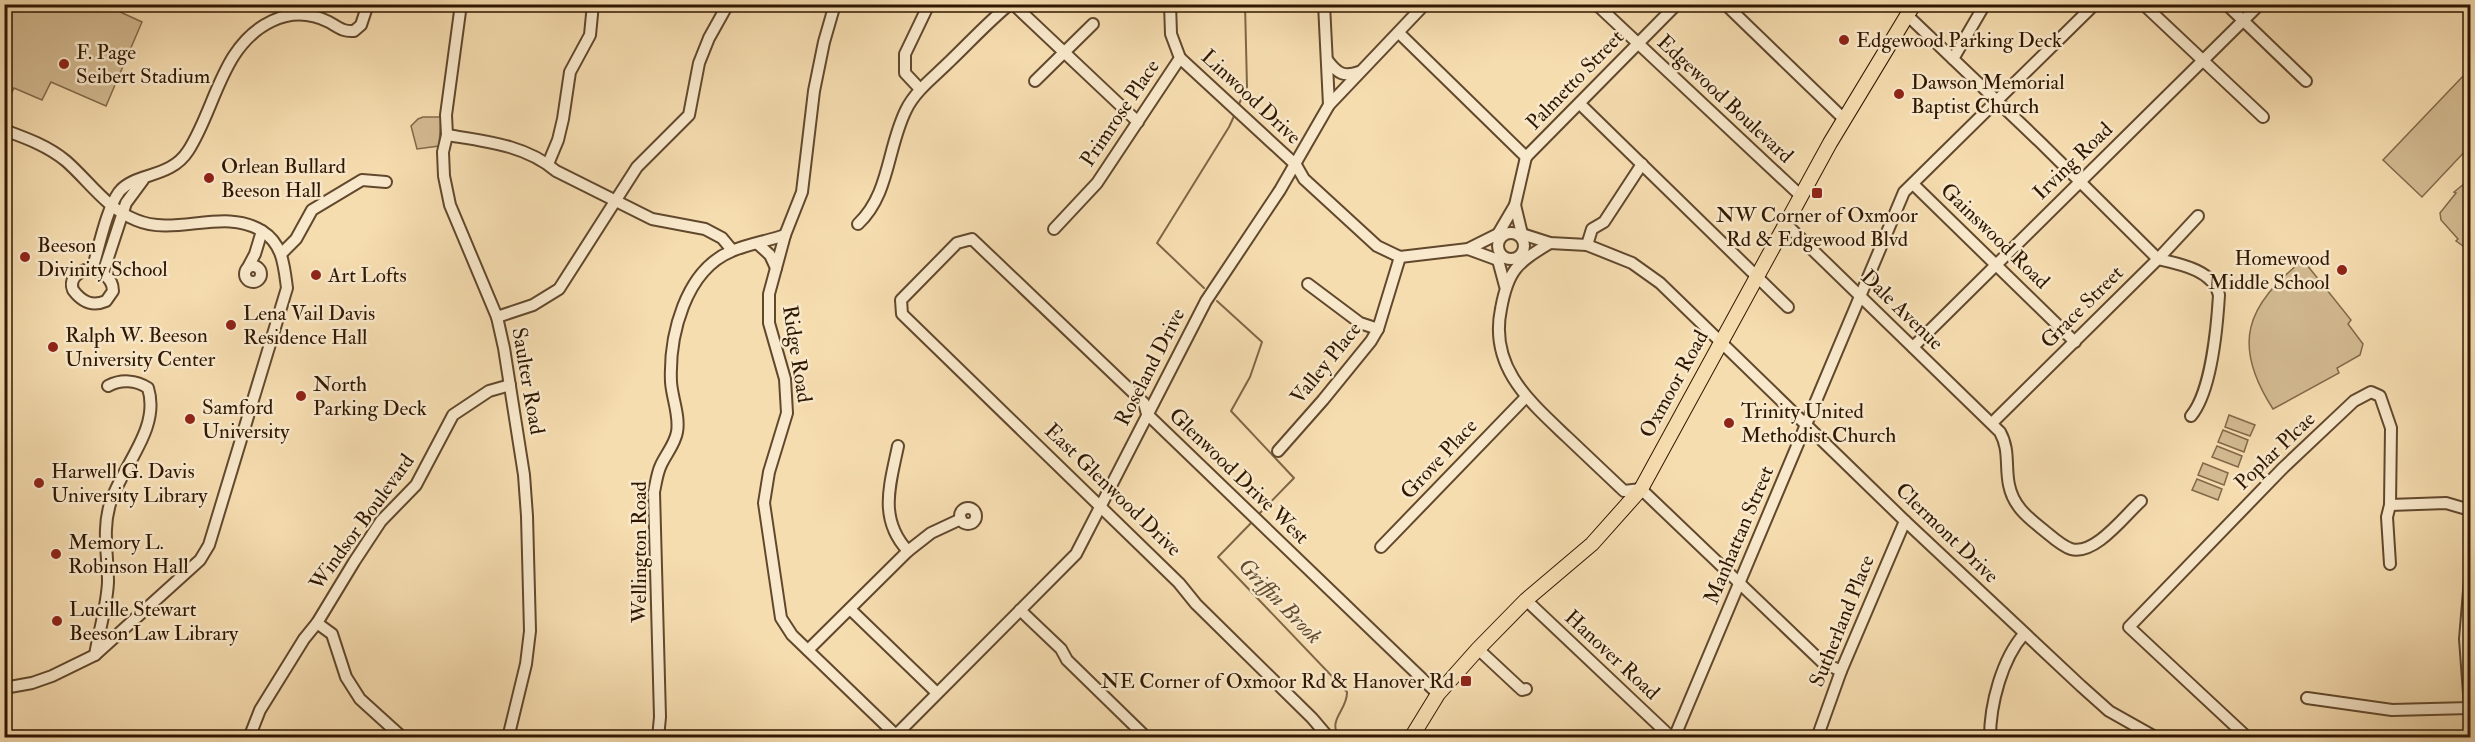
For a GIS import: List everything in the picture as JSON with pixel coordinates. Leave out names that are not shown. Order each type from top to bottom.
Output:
[{"type":"main road","name":"Oxmoor Road","points":[[1411,738],[1438,694],[1478,649],[1526,600],[1592,544],[1641,489],[1844,119],[1910,10]]},
{"type":"street","points":[[143,179],[132,193],[98,272],[112,206],[131,182],[166,171],[184,157],[202,127],[231,57],[240,43],[285,10],[312,16],[344,31],[354,31],[361,25],[368,4]]},
{"type":"street","name":"Saulter Road","points":[[461,4],[446,116],[444,168],[450,205],[497,317],[524,475],[530,632],[522,686],[508,738]]},
{"type":"street","points":[[548,164],[563,119],[570,72],[590,35],[593,4]]},
{"type":"street","points":[[497,317],[533,305],[559,289],[568,279],[636,167],[689,115],[699,63],[709,38],[728,4]]},
{"type":"street","name":"Ridge Road","points":[[835,4],[814,91],[802,192],[785,235],[769,294],[769,322],[785,379],[788,413],[769,472],[764,503],[781,618],[792,634],[897,736]]},
{"type":"street","points":[[920,89],[905,73],[905,54],[929,4]]},
{"type":"street","points":[[858,224],[871,209],[882,189],[897,130],[906,109],[920,89],[1011,4],[1138,122]]},
{"type":"street","name":"Primrose Place","points":[[1054,229],[1097,183],[1180,58],[1171,34],[1170,4]]},
{"type":"street","points":[[1324,4],[1329,105]]},
{"type":"street","name":"Roseland Drive","points":[[897,736],[1076,554],[1206,300],[1296,165],[1329,105],[1425,4]]},
{"type":"street","name":"Edgewood Boulevard","points":[[1596,4],[1801,196]]},
{"type":"street","name":"Palmetto Street","points":[[1526,157],[1677,4]]},
{"type":"street","points":[[1725,4],[1844,119]]},
{"type":"street","points":[[1953,59],[1985,4]]},
{"type":"street","name":"Manhattan Street","points":[[1673,738],[1741,583],[1904,192],[2095,4]]},
{"type":"street","points":[[2143,4],[2263,117]]},
{"type":"street","points":[[2226,4],[2306,81]]},
{"type":"street","name":"Irving Road","points":[[1913,347],[2260,4]]},
{"type":"street","points":[[1910,10],[1953,59],[2158,259],[2180,265],[2208,278],[2217,286],[2219,295],[2205,391],[2199,406],[2191,416]]},
{"type":"street","points":[[1035,81],[1093,24]]},
{"type":"street","points":[[1399,33],[1526,157],[1515,206],[1500,235],[1497,249],[1505,286]]},
{"type":"street","name":"Linwood Drive","points":[[1180,58],[1296,165]]},
{"type":"street","points":[[1328,60],[1336,71],[1343,75],[1362,70]]},
{"type":"street","points":[[1580,104],[1788,307]]},
{"type":"street","points":[[4,130],[45,146],[66,161],[112,206],[134,220],[148,224],[238,222],[262,231],[282,253],[287,288],[209,545],[200,560],[95,655],[52,676],[32,683],[4,688]]},
{"type":"street","points":[[447,135],[493,142],[524,152],[548,164],[556,171],[651,219],[705,229],[722,238],[732,250],[785,235]]},
{"type":"street","points":[[1587,245],[1592,229],[1604,222],[1642,164]]},
{"type":"street","points":[[1296,165],[1304,179],[1354,226],[1377,246],[1400,257],[1468,249],[1500,235],[1509,233],[1521,235]]},
{"type":"street","points":[[282,253],[296,239],[312,210],[362,180],[386,182]]},
{"type":"street","name":"Gainswood Road","points":[[1913,184],[2074,342]]},
{"type":"street","points":[[1515,206],[1524,246],[1520,259],[1505,286],[1498,321],[1501,350],[1509,371],[1525,398],[1624,491],[1641,489],[1822,662],[1841,671]]},
{"type":"street","name":"Grace Street","points":[[1992,423],[2158,259],[2198,216]]},
{"type":"street","name":"Dale Avenue","points":[[1786,224],[2000,432],[2007,448],[2009,485],[2013,500],[2023,513],[2071,549],[2080,550],[2101,540],[2141,501]]},
{"type":"street","points":[[255,254],[261,277],[257,282],[252,282],[246,278],[247,269],[255,254],[262,231]]},
{"type":"street","name":"Clermont Drive","points":[[1521,235],[1550,243],[1587,245],[1632,263],[1660,283],[2024,634],[2109,711],[2157,738]]},
{"type":"street","name":"Glenwood Drive West","points":[[964,241],[972,239],[1144,403],[1147,414],[1438,694]]},
{"type":"street","name":"East Glenwood Drive","points":[[964,241],[957,243],[901,300],[902,314],[1179,583],[1196,604],[1312,718],[1329,738]]},
{"type":"street","points":[[1468,249],[1510,260],[1520,259],[1550,243]]},
{"type":"street","points":[[758,244],[770,255],[776,268]]},
{"type":"street","name":"Wellington Road","points":[[658,738],[660,717],[654,492],[660,466],[678,430],[671,383],[673,346],[690,290],[702,272],[718,258],[732,250]]},
{"type":"street","name":"Valley Place","points":[[1278,451],[1371,341],[1378,328],[1400,257]]},
{"type":"street","points":[[1308,284],[1360,323],[1378,328]]},
{"type":"street","points":[[95,655],[108,584],[105,535],[107,515],[113,495],[147,425],[151,398],[148,388],[138,382],[115,382],[108,387]]},
{"type":"street","name":"Windsor Boulevard","points":[[249,738],[260,710],[304,639],[317,623],[381,521],[416,485],[453,415],[489,392],[510,385]]},
{"type":"street","name":"Poplar Plcae","points":[[2248,738],[2129,627],[2202,549],[2282,469],[2355,401],[2371,392],[2380,396],[2391,428],[2390,505]]},
{"type":"street","name":"Grove Place","points":[[1381,547],[1525,398]]},
{"type":"street","points":[[898,446],[888,495],[890,525],[897,540],[908,551]]},
{"type":"street","points":[[2390,564],[2387,517],[2390,505],[2446,503],[2470,510]]},
{"type":"street","points":[[808,650],[851,610],[908,551],[931,533],[960,519]]},
{"type":"street","name":"Sutherland Place","points":[[1818,737],[1841,671],[1905,521]]},
{"type":"street","points":[[2307,698],[2392,710],[2470,708],[2465,639],[2470,579]]},
{"type":"street","name":"Hanover Road","points":[[1526,600],[1673,738]]},
{"type":"street","points":[[851,610],[937,693]]},
{"type":"street","points":[[1020,610],[1061,649],[1066,660],[1147,738]]},
{"type":"street","points":[[317,623],[332,634],[346,677],[360,699],[403,738]]},
{"type":"street","points":[[1990,738],[1998,690],[2012,651],[2024,634]]},
{"type":"street","points":[[1478,649],[1522,690],[1526,689]]},
{"type":"shaded area","name":"F. Page Seibert Stadium","points":[[4,5],[105,5],[142,22],[106,106],[51,82],[42,100],[14,88],[9,98],[5,96]]},
{"type":"shaded area","points":[[2465,74],[2470,79],[2470,146],[2422,197],[2383,160]]},
{"type":"shaded area","points":[[423,117],[441,117],[439,146],[417,149],[411,126]]},
{"type":"shaded area","points":[[2470,179],[2470,251],[2456,241],[2458,239],[2441,220],[2440,213],[2456,193],[2454,192]]},
{"type":"shaded area","points":[[2303,260],[2351,320],[2348,324],[2363,344],[2360,355],[2337,368],[2339,373],[2273,409],[2260,386],[2252,365],[2249,345],[2251,327],[2257,310],[2268,294]]},
{"type":"shaded area","points":[[2229,415],[2255,425],[2250,436],[2225,427]]},
{"type":"shaded area","points":[[2223,430],[2248,440],[2244,452],[2218,442]]},
{"type":"shaded area","points":[[2217,446],[2242,456],[2238,467],[2212,457]]},
{"type":"shaded area","points":[[2203,463],[2228,473],[2224,485],[2198,475]]},
{"type":"shaded area","points":[[2197,479],[2222,489],[2218,500],[2192,490]]},
{"type":"waterway","name":"Griffin Brook","points":[[1238,106],[1247,87],[1245,4]]},
{"type":"waterway","name":"Griffin Brook","points":[[1204,288],[1157,243],[1235,114]]},
{"type":"waterway","name":"Griffin Brook","points":[[1217,301],[1262,342],[1250,377],[1231,411],[1294,478],[1257,516]]},
{"type":"waterway","name":"Griffin Brook","points":[[1253,521],[1218,557],[1347,692],[1335,726],[1340,738]]},
{"type":"place","name":"Edgewood Parking Deck","points":[[1844,40]]},
{"type":"place","name":"F. Page Seibert Stadium","points":[[64,64]]},
{"type":"place","name":"Dawson Memorial Baptist Church","points":[[1899,94]]},
{"type":"place","name":"Orlean Bullard Beeson Hall","points":[[209,178]]},
{"type":"place","name":"NW Corner of Oxmoor Rd & Edgewood Blvd","points":[[1817,193]]},
{"type":"place","name":"Beeson Divinity School","points":[[25,257]]},
{"type":"place","name":"Homewood Middle School","points":[[2342,270]]},
{"type":"place","name":"Art Lofts","points":[[316,275]]},
{"type":"place","name":"Lena Vail Davis Residence Hall","points":[[231,325]]},
{"type":"place","name":"Ralph W. Beeson University Center","points":[[53,347]]},
{"type":"place","name":"North Parking Deck","points":[[301,396]]},
{"type":"place","name":"Samford University","points":[[190,419]]},
{"type":"place","name":"Trinity United Methodist Church","points":[[1729,423]]},
{"type":"place","name":"Harwell G. Davis University Library","points":[[39,483]]},
{"type":"place","name":"Memory L. Robinson Hall","points":[[56,554]]},
{"type":"place","name":"Lucille Stewart Beeson Law Library","points":[[57,621]]},
{"type":"place","name":"NE Corner of Oxmoor Rd & Hanover Rd","points":[[1466,681]]}]
